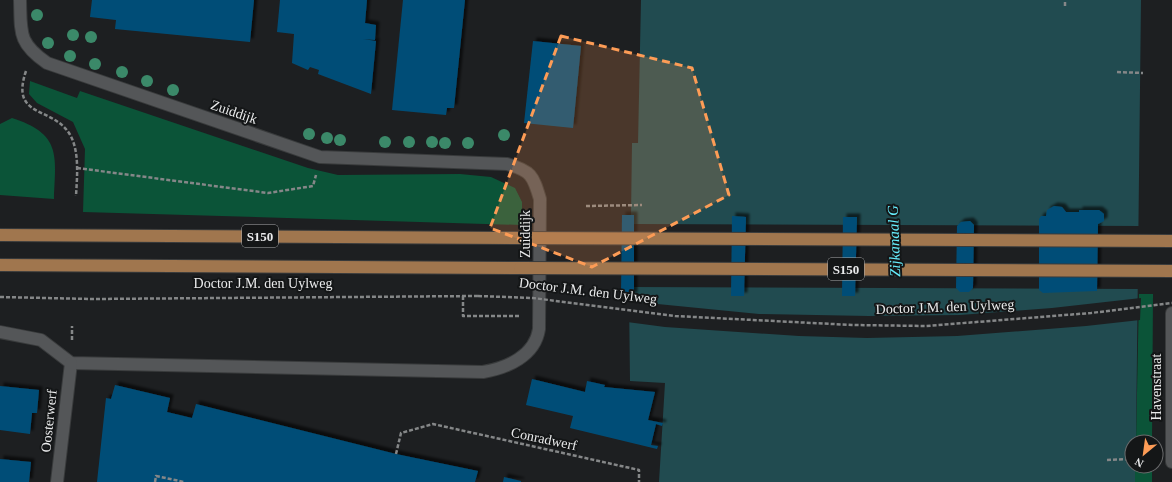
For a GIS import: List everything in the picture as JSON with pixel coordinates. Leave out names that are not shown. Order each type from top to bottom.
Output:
[{"type":"main road","name":"S150","points":[[0,235],[1172,241]]},
{"type":"main road","name":"Doctor J.M. den Uylweg","points":[[0,265],[1172,271]]},
{"type":"street","points":[[20,0],[21,29],[25,42],[32,53]]},
{"type":"street","name":"Zuiddijk","points":[[32,53],[47,63],[320,157],[507,164],[524,169],[534,180],[540,199],[538,336],[529,350],[513,363],[500,369],[483,372],[71,363]]},
{"type":"street","name":"Havenstraat","points":[[1172,312],[1172,462]]},
{"type":"street","points":[[0,332],[41,340],[71,363]]},
{"type":"street","name":"Oosterwerf","points":[[58,482],[71,363]]},
{"type":"path","points":[[1065,0],[1065,6]]},
{"type":"path","points":[[32,53],[22,83],[22,96],[27,105],[36,112],[61,124],[69,132],[73,141],[77,168],[76,196]]},
{"type":"path","points":[[1116,72],[1143,73]]},
{"type":"path","points":[[77,168],[268,193],[313,186],[320,157]]},
{"type":"path","points":[[586,206],[642,205]]},
{"type":"path","points":[[463,296],[463,316],[507,316]]},
{"type":"path","name":"Doctor J.M. den Uylweg","points":[[0,297],[92,299],[478,296],[533,298],[675,316],[845,325],[926,326],[1091,313],[1172,303]]},
{"type":"path","name":"Conradwerf","points":[[396,454],[401,433],[433,424],[639,470],[639,482]]},
{"type":"path","points":[[1107,460],[1124,460]]},
{"type":"path","points":[[155,482],[156,476],[184,482]]},
{"type":"highlighted area","points":[[561,36],[692,68],[729,195],[592,267],[490,228]]},
{"type":"green space","points":[[30,81],[77,98],[80,91],[308,168],[338,175],[460,174],[491,177],[515,188],[522,202],[522,225],[83,212],[85,149],[73,122],[37,103],[29,94]]},
{"type":"green space","points":[[12,118],[28,124],[40,131],[52,148],[55,158],[54,199],[0,195],[0,124]]},
{"type":"green space","points":[[1139,294],[1153,294],[1152,434],[1136,434]]},
{"type":"green space","points":[[1135,474],[1152,474],[1152,482],[1135,482]]},
{"type":"water","name":"Zijkanaal G","points":[[641,0],[1141,0],[1136,434],[1124,434],[1124,474],[1135,474],[1135,482],[659,482],[665,383],[630,381],[629,295],[634,295],[634,215],[631,215],[632,143],[638,143]]},
{"type":"pier","points":[[632,224],[1141,226],[1141,289],[632,287]]},
{"type":"pier","points":[[1141,298],[1140,320],[1086,326],[957,336],[867,338],[799,336],[665,327],[627,322],[627,301],[759,314],[869,316],[960,315],[1052,308]]},
{"type":"building","points":[[92,0],[254,0],[250,42],[115,29],[116,20],[90,17]]},
{"type":"building","points":[[280,0],[367,0],[365,23],[376,25],[375,40],[363,39],[376,41],[371,94],[318,74],[319,70],[310,67],[308,70],[292,63],[294,34],[277,32]]},
{"type":"building","points":[[403,0],[465,0],[454,108],[447,108],[446,115],[392,110]]},
{"type":"building","points":[[533,41],[581,46],[573,128],[524,123]]},
{"type":"building","points":[[1054,206],[1062,207],[1066,212],[1079,212],[1079,210],[1099,210],[1104,214],[1104,221],[1098,224],[1097,291],[1043,293],[1039,290],[1039,219],[1041,216],[1046,216],[1047,210]]},
{"type":"building","points":[[622,215],[634,215],[634,296],[621,295]]},
{"type":"building","points":[[732,216],[746,217],[744,296],[731,296]]},
{"type":"building","points":[[843,217],[857,217],[855,296],[842,296]]},
{"type":"building","points":[[970,221],[974,225],[973,288],[969,292],[960,292],[956,288],[957,226],[961,222]]},
{"type":"building","points":[[532,379],[585,392],[587,381],[605,385],[604,387],[655,392],[648,420],[663,423],[662,426],[656,424],[651,445],[658,446],[657,449],[570,428],[573,416],[526,405]]},
{"type":"building","points":[[115,385],[170,398],[167,412],[192,418],[196,404],[396,454],[478,471],[475,482],[97,482],[106,398],[111,399]]},
{"type":"building","points":[[0,386],[39,390],[37,413],[32,413],[30,434],[0,430]]},
{"type":"building","points":[[0,459],[31,462],[29,482],[0,482]]},
{"type":"building","points":[[504,477],[521,481],[521,482],[503,482]]}]
